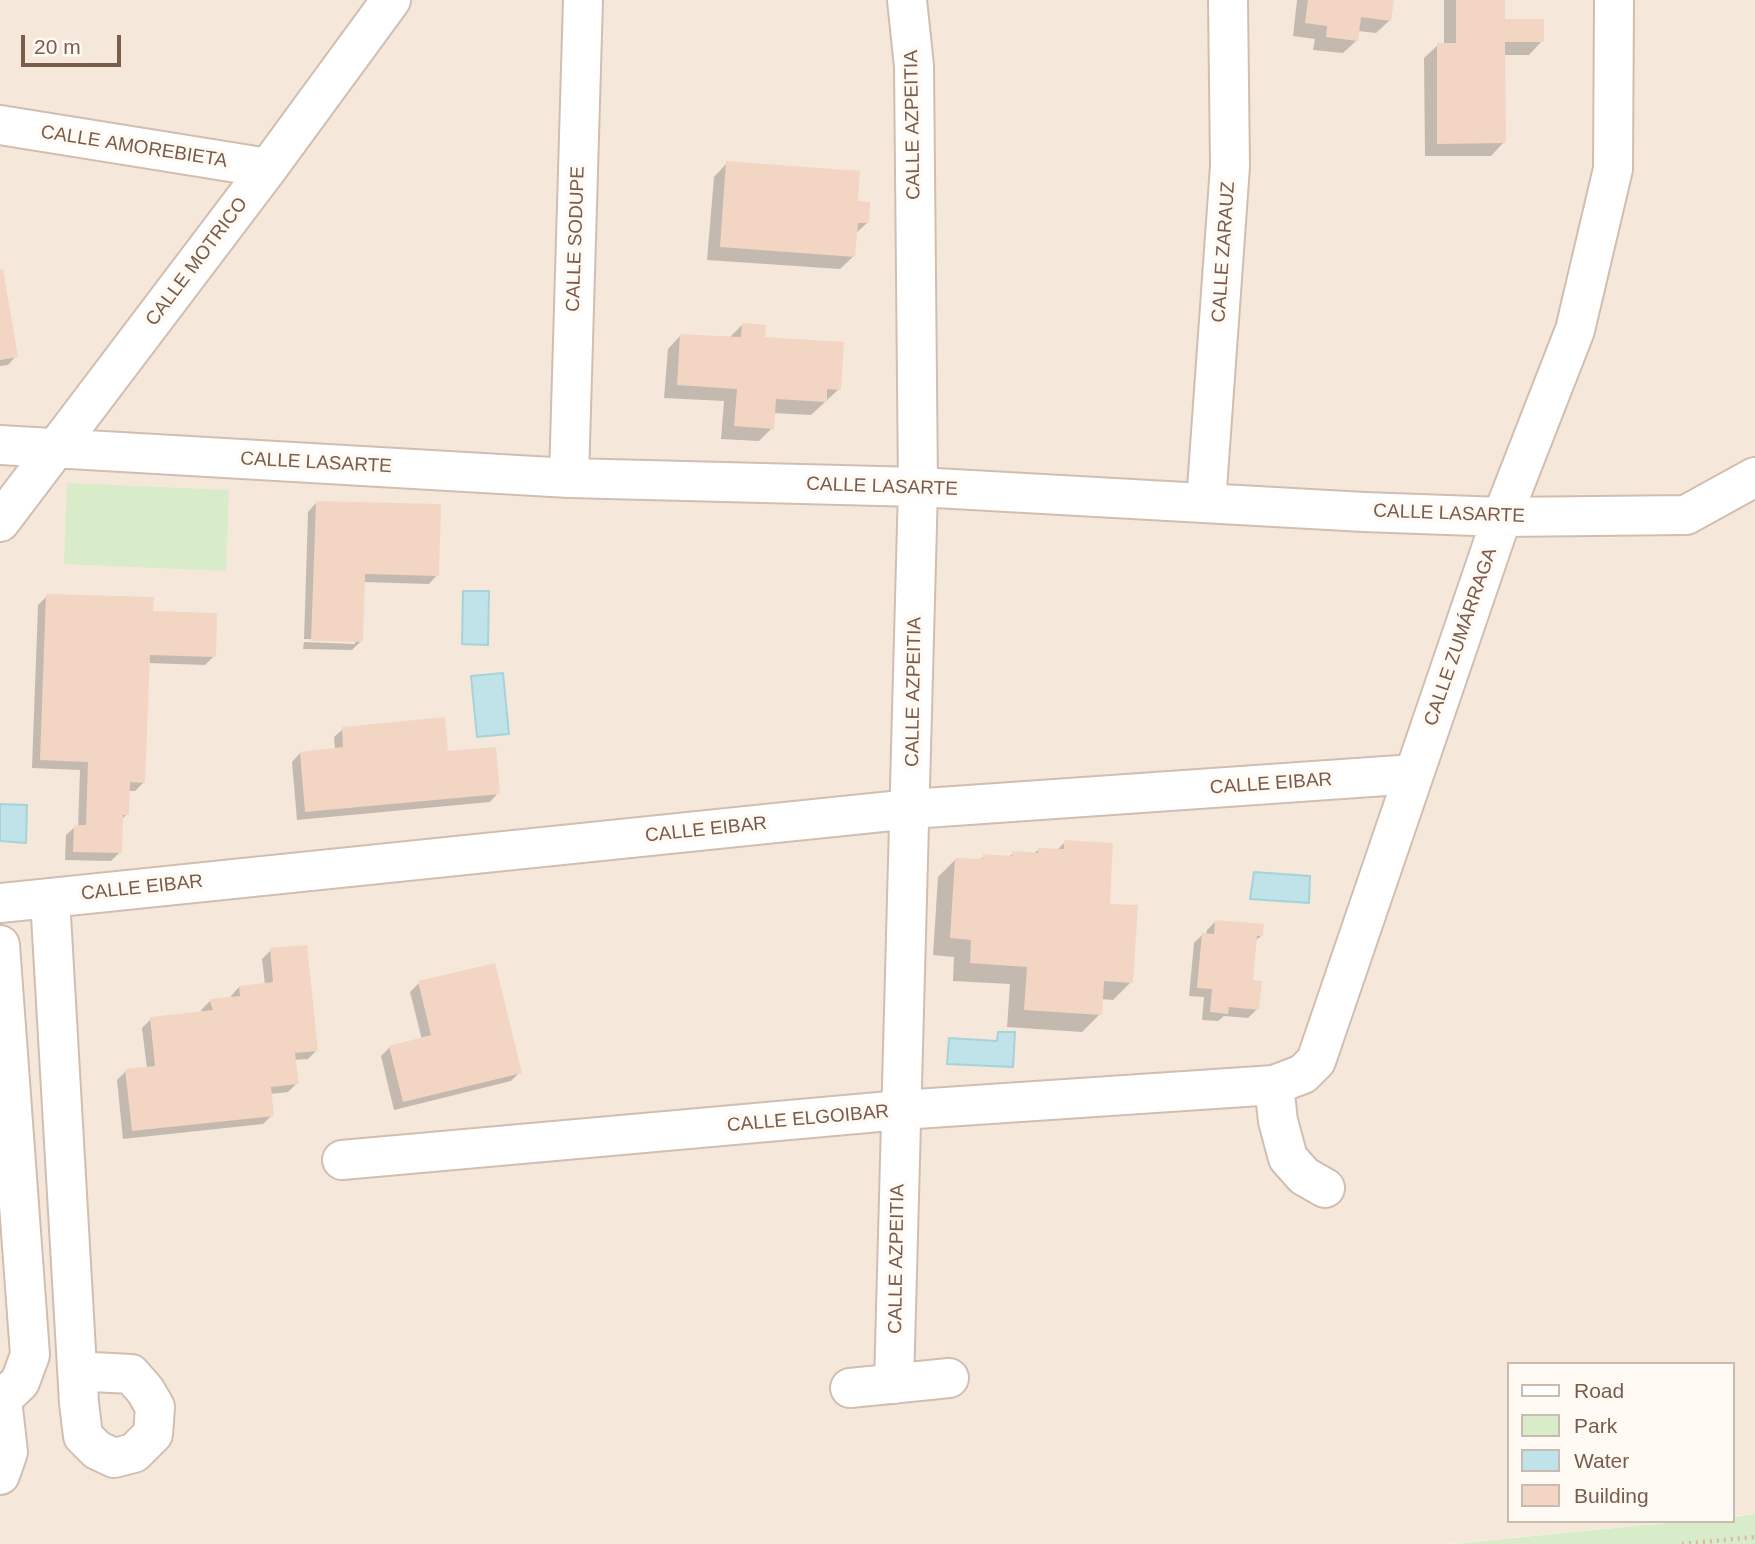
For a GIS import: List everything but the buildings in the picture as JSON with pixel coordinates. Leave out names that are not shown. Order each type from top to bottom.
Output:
[{"type":"street","name":"CALLE MOTRICO","points":[[0,522],[268,168],[391,0]]},
{"type":"street","name":"CALLE SODUPE","points":[[569,478],[583,0]]},
{"type":"street","name":"CALLE AZPEITIA","points":[[894,1384],[918,487],[914,66],[907,0]]},
{"type":"street","name":"CALLE ZARAUZ","points":[[1206,503],[1230,166],[1228,0]]},
{"type":"street","name":"CALLE ZUMÁRRAGA","points":[[1274,1085],[1303,1074],[1316,1061],[1502,517],[1575,330],[1613,169],[1614,0]]},
{"type":"street","name":"CALLE AMOREBIETA","points":[[0,125],[268,168]]},
{"type":"street","name":"CALLE LASARTE","points":[[0,445],[569,478],[918,487],[1502,517],[1686,515],[1755,477]]},
{"type":"street","name":"CALLE EIBAR","points":[[0,903],[911,809],[1414,775]]},
{"type":"street","points":[[51,898],[78,1374]]},
{"type":"street","points":[[0,945],[30,1355],[20,1382],[1,1401],[8,1452],[0,1475]]},
{"type":"street","name":"CALLE ELGOIBAR","points":[[342,1160],[901,1110],[1274,1085]]},
{"type":"street","points":[[1274,1085],[1278,1121],[1288,1158],[1304,1176],[1325,1188]]},
{"type":"street","points":[[850,1388],[949,1378]]},
{"type":"path","points":[[1682,1544],[1755,1537]]},
{"type":"shaded area","points":[[0,0],[1755,0],[1755,1514],[1734,1516],[1734,1362],[1506,1362],[1506,1523],[1663,1523],[1448,1544],[0,1544]]},
{"type":"green space","points":[[67,483],[229,490],[226,571],[64,564]]},
{"type":"green space","points":[[1755,1514],[1755,1544],[1452,1544],[1665,1523],[1734,1523],[1734,1517]]},
{"type":"water","points":[[463,591],[489,591],[488,645],[462,644]]},
{"type":"water","points":[[503,673],[509,734],[477,737],[471,676]]},
{"type":"water","points":[[0,804],[27,805],[26,843],[0,841]]},
{"type":"water","points":[[1254,872],[1310,876],[1309,903],[1250,899]]},
{"type":"water","points":[[998,1032],[1015,1032],[1013,1067],[947,1064],[949,1038],[997,1041]]}]
